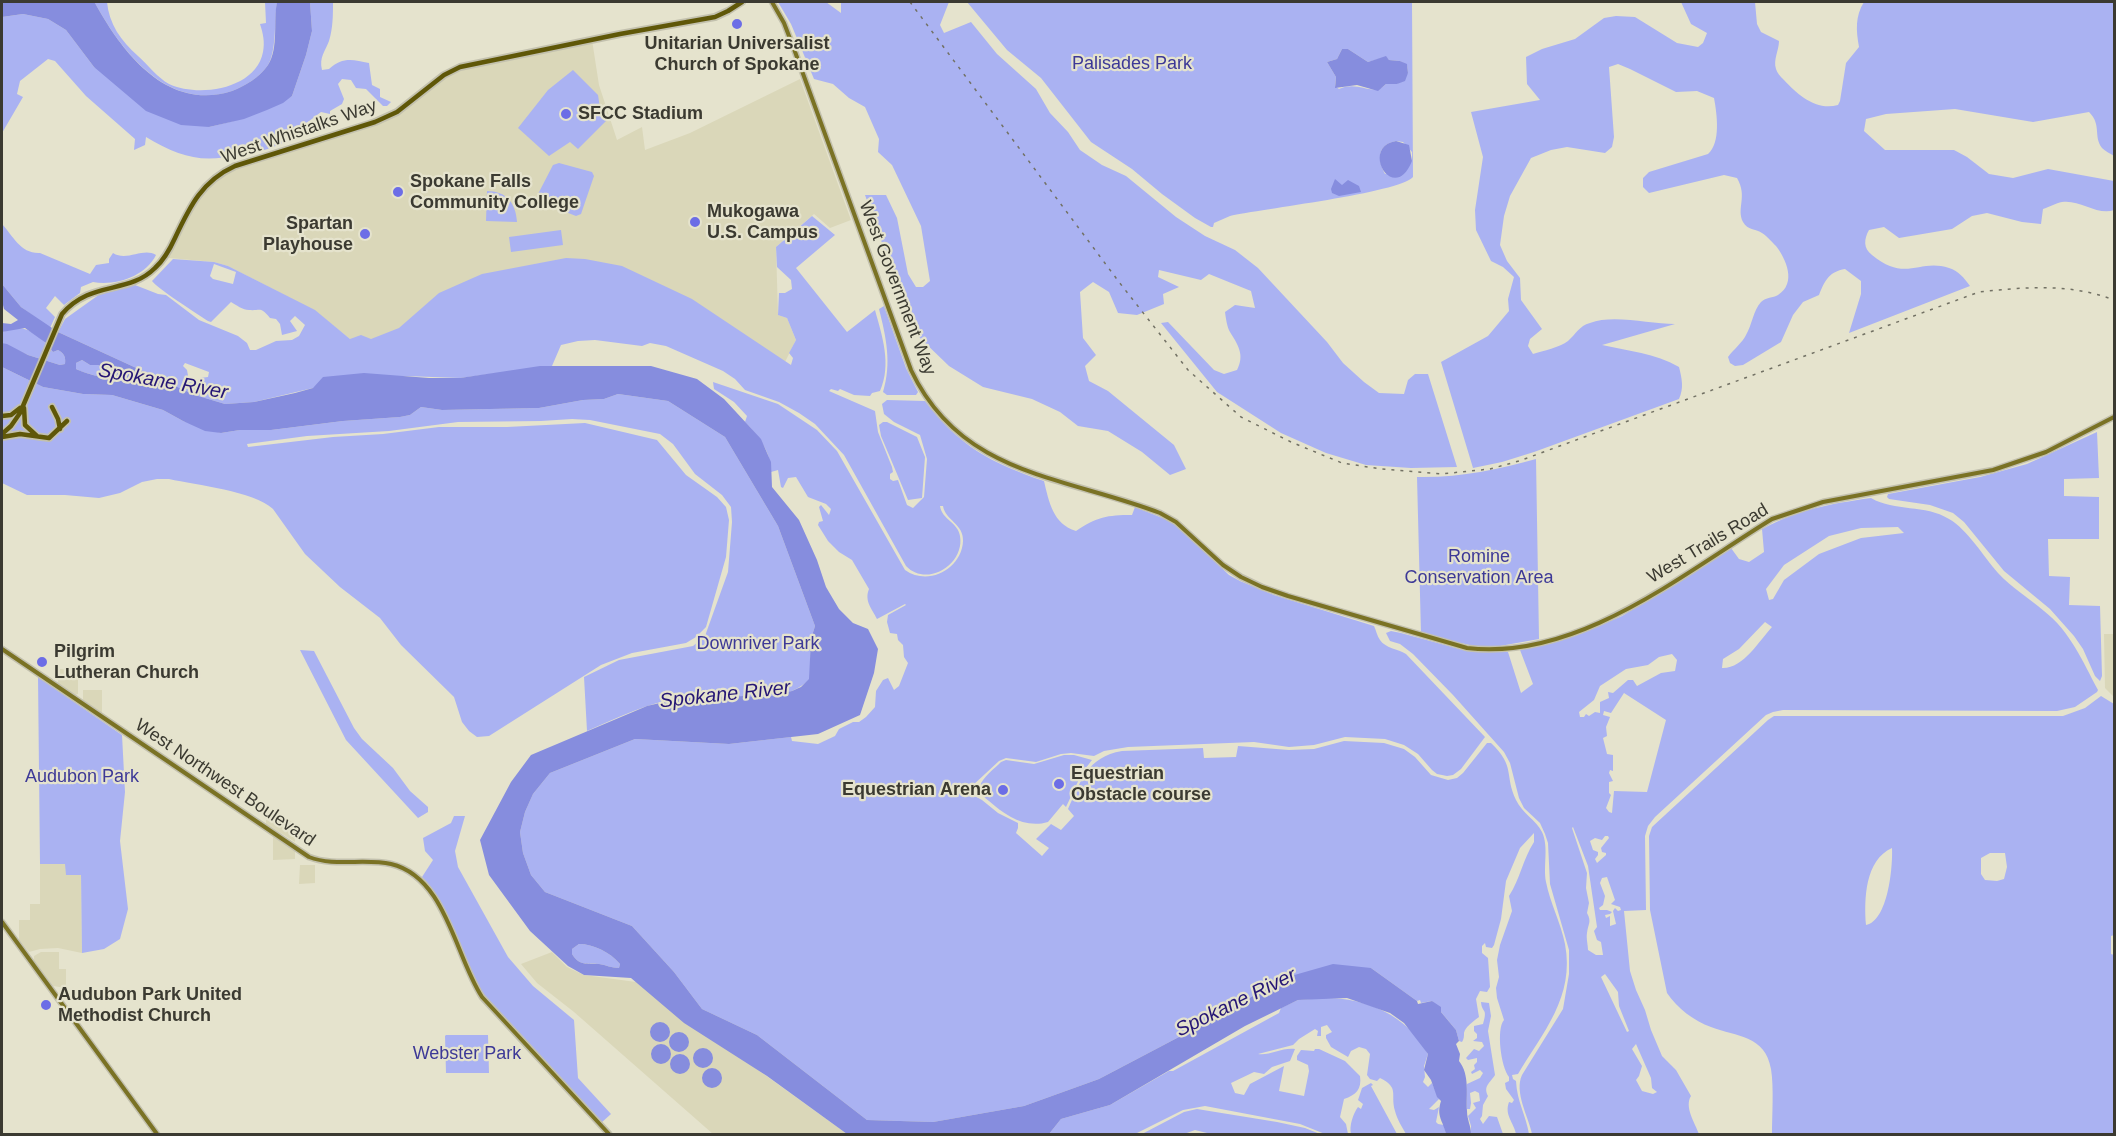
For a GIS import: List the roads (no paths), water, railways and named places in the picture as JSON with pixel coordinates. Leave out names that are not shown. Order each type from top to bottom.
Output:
[{"type":"main road","name":"West Whistalks Way","points":[[26,401],[62,314],[89,293],[133,282],[151,272],[167,253],[191,205],[203,188],[220,173],[235,166],[375,122],[397,112],[444,75],[460,67],[715,17],[742,2]]},
{"type":"main road","name":"West Government Way","points":[[772,2],[784,23],[794,49],[908,363],[926,397],[947,424],[967,442],[1009,465],[1160,513],[1189,532],[1223,565],[1262,587],[1386,626]]},
{"type":"main road","points":[[2,416],[16,412],[26,401]]},
{"type":"main road","points":[[2,436],[18,417],[26,401]]},
{"type":"main road","points":[[26,401],[24,423],[39,438]]},
{"type":"main road","points":[[52,407],[60,429]]},
{"type":"main road","name":"West Trails Road","points":[[1386,626],[1452,645],[1482,650],[1514,648],[1563,636],[1603,622],[1631,608],[1772,519],[1823,502],[1993,470],[2046,452],[2115,417]]},
{"type":"main road","points":[[2,436],[20,434],[39,438],[51,437],[67,421]]},
{"type":"main road","name":"West Northwest Boulevard","points":[[2,650],[309,857],[325,861],[379,862],[400,867],[414,874],[438,903],[472,981],[482,997],[609,1134]]},
{"type":"main road","points":[[2,922],[157,1134]]},
{"type":"water","points":[[2,2],[95,3],[133,58],[167,85],[187,93],[209,95],[232,91],[257,77],[265,69],[275,43],[277,2],[310,2],[312,31],[292,96],[283,103],[244,119],[209,127],[181,125],[146,111],[94,67],[66,30],[48,19],[23,14],[2,17]]},
{"type":"water","points":[[1342,49],[1348,49],[1368,62],[1386,56],[1389,60],[1407,64],[1408,73],[1405,81],[1386,84],[1378,91],[1357,85],[1335,88],[1336,77],[1327,62],[1337,59]]},
{"type":"water","points":[[1396,141],[1409,145],[1412,161],[1405,173],[1397,178],[1389,176],[1383,170],[1380,162],[1380,153],[1385,145]]},
{"type":"water","points":[[1335,179],[1342,185],[1348,180],[1359,186],[1361,192],[1339,196],[1332,193],[1331,189]]},
{"type":"water","name":"Spokane River","points":[[2,284],[21,307],[58,332],[195,395],[225,404],[254,402],[295,393],[313,388],[323,377],[364,373],[460,378],[540,366],[651,366],[697,379],[724,399],[761,439],[771,462],[772,487],[799,520],[826,587],[839,609],[853,623],[868,629],[878,649],[874,673],[860,715],[818,734],[729,744],[635,739],[550,773],[533,794],[525,812],[520,832],[523,853],[531,875],[545,892],[632,926],[674,972],[702,1009],[757,1035],[867,1120],[933,1122],[1024,1106],[1099,1079],[1236,1007],[1277,980],[1333,964],[1371,968],[1418,1004],[1432,1001],[1441,1007],[1441,1012],[1456,1030],[1459,1041],[1456,1044],[1460,1054],[1459,1061],[1466,1078],[1467,1114],[1471,1134],[1446,1134],[1440,1115],[1441,1101],[1424,1070],[1428,1054],[1404,1023],[1390,1013],[1347,998],[1298,1000],[1245,1026],[1110,1105],[1061,1119],[1049,1134],[847,1134],[767,1076],[684,1023],[631,978],[584,975],[568,966],[530,931],[489,875],[480,840],[511,782],[531,755],[647,706],[681,698],[767,697],[792,691],[801,687],[809,679],[811,639],[815,626],[778,526],[725,437],[668,401],[618,394],[604,399],[583,400],[539,408],[442,410],[421,407],[410,415],[400,417],[271,430],[240,430],[221,433],[205,431],[163,410],[112,395],[83,394],[43,387],[2,367],[2,343],[28,355],[60,365],[65,362],[62,352],[58,350],[53,352],[46,343],[25,328],[2,332],[2,323],[11,324],[18,320],[4,309]],"holes":[[[82,360],[90,365],[98,365],[123,378],[124,381],[100,377],[76,369],[76,363]],[[579,944],[590,945],[606,952],[620,964],[619,968],[577,960],[572,954],[572,949]]]},
{"type":"water","points":[[660,1022],[667,1025],[670,1032],[667,1039],[660,1042],[653,1039],[650,1032],[653,1025]]},
{"type":"water","points":[[679,1032],[686,1035],[689,1042],[686,1049],[679,1052],[672,1049],[669,1042],[672,1035]]},
{"type":"water","points":[[661,1044],[668,1047],[671,1054],[668,1061],[661,1064],[654,1061],[651,1054],[654,1047]]},
{"type":"water","points":[[703,1048],[710,1051],[713,1058],[710,1065],[703,1068],[696,1065],[693,1058],[696,1051]]},
{"type":"water","points":[[680,1054],[687,1057],[690,1064],[687,1071],[680,1074],[673,1071],[670,1064],[673,1057]]},
{"type":"water","points":[[712,1068],[719,1071],[722,1078],[719,1085],[712,1088],[705,1085],[702,1078],[705,1071]]},
{"type":"railway","points":[[910,2],[1119,282],[1188,370],[1241,417],[1291,442],[1342,463],[1441,474],[1490,469],[1519,461],[1979,292],[2030,288],[2064,289],[2114,300]]},
{"type":"place","name":"Unitarian Universalist Church of Spokane","points":[[737,24]]},
{"type":"place","name":"SFCC Stadium","points":[[566,114]]},
{"type":"place","name":"Spokane Falls Community College","points":[[398,192]]},
{"type":"place","name":"Mukogawa U.S. Campus","points":[[695,222]]},
{"type":"place","name":"Spartan Playhouse","points":[[365,234]]},
{"type":"place","name":"Pilgrim Lutheran Church","points":[[42,662]]},
{"type":"place","name":"Equestrian Obstacle course","points":[[1059,784]]},
{"type":"place","name":"Equestrian Arena","points":[[1003,790]]},
{"type":"place","name":"Audubon Park United Methodist Church","points":[[46,1005]]},
{"type":"park label","name":"Palisades Park","points":[[1132,64]]},
{"type":"park label","name":"Romine Conservation Area","points":[[1479,567]]},
{"type":"park label","name":"Downriver Park","points":[[758,644]]},
{"type":"park label","name":"Audubon Park","points":[[82,777]]},
{"type":"park label","name":"Webster Park","points":[[467,1054]]}]
